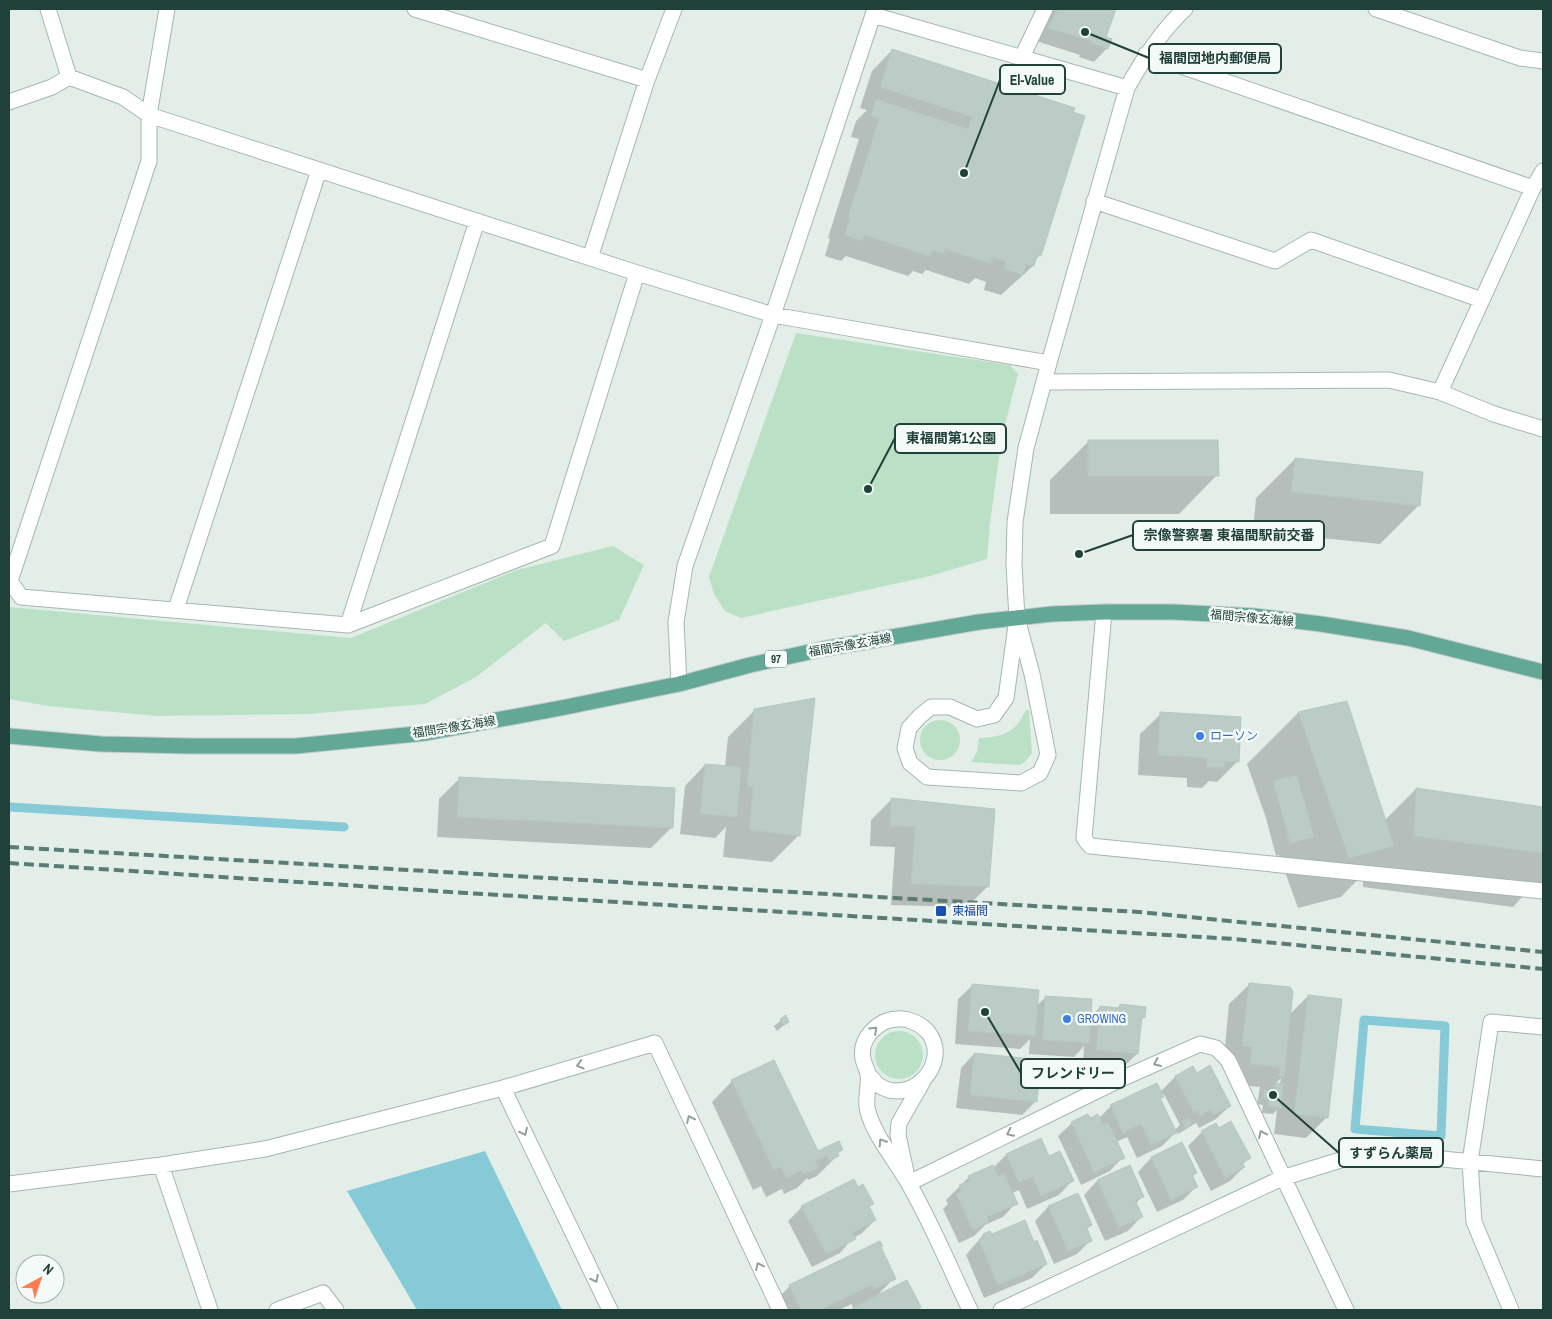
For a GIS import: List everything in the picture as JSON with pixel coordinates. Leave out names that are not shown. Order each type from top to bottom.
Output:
[{"type":"main road","name":"福間宗像玄海線","points":[[9,736],[101,744],[296,746],[426,733],[678,684],[750,665],[823,649],[979,622],[1104,612],[1173,612],[1254,616],[1321,624],[1408,638],[1543,672]]},
{"type":"street","points":[[48,9],[69,77]]},
{"type":"street","points":[[167,9],[149,115],[149,161],[10,581],[21,596],[348,625],[552,546],[637,273]]},
{"type":"street","points":[[415,9],[647,80]]},
{"type":"street","points":[[590,258],[647,80],[674,9]]},
{"type":"street","points":[[1022,57],[1045,9]]},
{"type":"street","points":[[1017,618],[1032,674],[1048,755],[1040,774],[1021,783],[927,776],[910,763],[905,748],[909,728],[920,716],[931,707],[950,707],[977,719],[994,715],[1006,698],[1017,618],[1014,565],[1015,522],[1026,448],[1126,88],[1146,54],[1175,18],[1185,9]]},
{"type":"street","points":[[1376,9],[1520,58],[1543,61]]},
{"type":"street","points":[[678,684],[676,622],[685,566],[773,315],[874,12],[1126,88]]},
{"type":"street","points":[[1146,54],[1533,188]]},
{"type":"street","points":[[9,102],[52,87],[69,77]]},
{"type":"street","points":[[69,77],[123,97],[149,115],[590,258],[773,315],[1049,362]]},
{"type":"street","points":[[176,609],[319,170]]},
{"type":"street","points":[[1440,392],[1543,170]]},
{"type":"street","points":[[1094,201],[1275,261],[1311,240],[1482,300]]},
{"type":"street","points":[[348,625],[477,221]]},
{"type":"street","points":[[1044,382],[1389,380],[1440,392],[1494,414],[1543,429]]},
{"type":"street","points":[[1104,612],[1084,838],[1090,846],[1543,891]]},
{"type":"street","points":[[909,1183],[898,1135],[899,1123],[922,1083],[931,1072],[935,1057],[934,1044],[928,1032],[917,1023],[905,1018],[887,1020],[872,1029],[864,1043],[862,1059],[868,1074],[878,1085],[893,1090],[908,1090],[922,1083]]},
{"type":"street","points":[[1511,1310],[1474,1222],[1470,1162],[1491,1022],[1543,1027]]},
{"type":"street","points":[[9,1184],[265,1149],[503,1088],[654,1043],[780,1310]]},
{"type":"street","points":[[909,1183],[1121,1079],[1200,1044],[1216,1048],[1228,1060],[1282,1178],[1346,1310]]},
{"type":"street","points":[[868,1074],[867,1109],[877,1136],[909,1183],[970,1310]]},
{"type":"street","points":[[503,1088],[610,1310]]},
{"type":"street","points":[[1001,1310],[1282,1178],[1357,1156],[1382,1153],[1543,1169]]},
{"type":"street","points":[[160,1164],[210,1310]]},
{"type":"street","points":[[278,1310],[323,1293],[336,1310]]},
{"type":"green space","points":[[796,333],[1010,365],[1018,374],[1002,436],[987,559],[930,576],[741,618],[725,611],[714,594],[709,577]]},
{"type":"green space","points":[[613,546],[644,565],[619,620],[564,641],[546,623],[476,677],[425,704],[308,714],[157,716],[48,706],[9,699],[9,607],[351,638],[517,570]]},
{"type":"green space","points":[[1026,710],[1029,710],[1032,753],[1024,763],[1019,765],[971,762],[977,752],[979,738],[1002,735],[1008,732],[1018,724]]},
{"type":"green space","points":[[944,720],[951,723],[957,729],[960,740],[959,748],[951,757],[944,760],[936,760],[929,757],[921,748],[920,736],[923,729],[932,721]]},
{"type":"green space","points":[[894,1031],[904,1031],[916,1038],[923,1050],[923,1060],[916,1072],[904,1079],[894,1079],[886,1075],[879,1068],[875,1060],[875,1050],[879,1042],[886,1035]]},
{"type":"water","points":[[485,1151],[562,1310],[417,1310],[347,1191]]},
{"type":"building","points":[[1058,9],[1116,9],[1106,37],[1112,39],[1108,49],[1091,43],[1092,41],[1048,28]]},
{"type":"building","points":[[892,49],[1075,108],[1073,112],[1085,116],[1041,256],[1037,255],[1034,266],[1026,264],[1023,275],[1004,269],[1006,262],[993,257],[991,264],[945,249],[944,254],[932,250],[930,256],[864,235],[862,241],[845,235],[850,218],[848,217],[879,119],[871,116],[876,99],[968,129],[972,117],[880,87]]},
{"type":"building","points":[[1088,440],[1218,440],[1219,476],[1088,476]]},
{"type":"building","points":[[1295,458],[1423,472],[1420,506],[1291,492]]},
{"type":"building","points":[[815,698],[800,836],[749,830],[753,787],[747,787],[754,709]]},
{"type":"building","points":[[1347,701],[1394,846],[1349,858],[1298,712]]},
{"type":"building","name":"ローソン","points":[[1160,712],[1241,717],[1239,762],[1224,761],[1224,768],[1207,767],[1207,758],[1158,755]]},
{"type":"building","points":[[705,764],[741,767],[737,817],[700,814]]},
{"type":"building","points":[[1297,775],[1314,837],[1290,843],[1273,781]]},
{"type":"building","points":[[459,777],[675,788],[673,828],[457,817]]},
{"type":"building","points":[[1416,788],[1543,807],[1543,853],[1414,836]]},
{"type":"building","points":[[891,798],[995,809],[989,887],[911,884],[915,827],[890,826]]},
{"type":"building","points":[[1249,983],[1290,987],[1293,991],[1284,1077],[1279,1076],[1279,1067],[1250,1064],[1252,1047],[1242,1046]]},
{"type":"building","points":[[972,984],[1039,990],[1035,1036],[968,1031]]},
{"type":"building","points":[[1308,995],[1342,999],[1328,1118],[1294,1114]]},
{"type":"building","points":[[1045,996],[1092,999],[1089,1043],[1043,1040]]},
{"type":"building","points":[[1120,1004],[1146,1007],[1145,1018],[1142,1017],[1138,1054],[1096,1050],[1100,1006],[1119,1008]]},
{"type":"building","points":[[786,1015],[789,1022],[784,1025],[780,1019]]},
{"type":"building","points":[[974,1053],[1041,1060],[1037,1102],[970,1095]]},
{"type":"building","points":[[774,1060],[818,1151],[839,1141],[843,1150],[838,1152],[839,1156],[829,1161],[827,1156],[815,1161],[819,1168],[804,1174],[802,1170],[786,1178],[781,1167],[774,1170],[731,1080]]},
{"type":"building","points":[[1210,1065],[1231,1106],[1213,1115],[1210,1110],[1200,1116],[1198,1111],[1194,1113],[1175,1076],[1193,1066],[1197,1073]]},
{"type":"building","points":[[1157,1083],[1164,1097],[1160,1098],[1177,1133],[1151,1145],[1141,1124],[1123,1133],[1110,1105]]},
{"type":"building","points":[[1275,1083],[1284,1084],[1281,1108],[1268,1106],[1269,1099],[1263,1098],[1264,1090],[1274,1092]]},
{"type":"building","points":[[1088,1114],[1090,1118],[1098,1114],[1103,1125],[1108,1122],[1125,1158],[1094,1172],[1071,1122]]},
{"type":"building","points":[[1189,1118],[1192,1125],[1185,1129],[1182,1121]]},
{"type":"building","points":[[1231,1121],[1251,1158],[1242,1163],[1245,1167],[1225,1178],[1201,1131],[1216,1123],[1219,1128]]},
{"type":"building","points":[[1041,1138],[1049,1156],[1060,1151],[1074,1181],[1041,1196],[1033,1177],[1019,1183],[1006,1154]]},
{"type":"building","points":[[1182,1142],[1197,1173],[1192,1175],[1198,1187],[1171,1200],[1151,1157]]},
{"type":"building","points":[[993,1165],[998,1176],[1004,1173],[1018,1204],[987,1217],[989,1222],[973,1230],[956,1194],[962,1191],[959,1185],[970,1181],[968,1176]]},
{"type":"building","points":[[1130,1165],[1144,1197],[1135,1200],[1143,1217],[1119,1228],[1097,1180]]},
{"type":"building","points":[[854,1179],[858,1187],[863,1184],[874,1204],[869,1206],[876,1220],[852,1233],[856,1239],[826,1254],[801,1206]]},
{"type":"building","points":[[1078,1193],[1092,1225],[1087,1228],[1092,1241],[1068,1251],[1048,1206]]},
{"type":"building","points":[[1025,1220],[1034,1242],[1037,1240],[1047,1264],[998,1285],[979,1240],[984,1238],[983,1234],[990,1231],[992,1234]]},
{"type":"building","points":[[880,1241],[896,1279],[874,1289],[872,1285],[820,1310],[801,1310],[789,1285]]},
{"type":"building","points":[[907,1280],[921,1307],[918,1310],[856,1310],[854,1307]]},
{"type":"waterway","points":[[9,807],[344,827]]},
{"type":"waterway","points":[[1364,1020],[1445,1026],[1441,1136],[1355,1129],[1364,1020]]},
{"type":"railway","points":[[9,847],[1139,912],[1543,952]]},
{"type":"railway","points":[[9,863],[466,893],[1234,939],[1543,969]]},
{"type":"place","name":"福間団地内郵便局","points":[[1085,32]]},
{"type":"place","name":"El-Value","points":[[964,173]]},
{"type":"place","name":"東福間第1公園","points":[[868,489]]},
{"type":"place","name":"宗像警察署 東福間駅前交番","points":[[1079,554]]},
{"type":"place","name":"ローソン","points":[[1200,736]]},
{"type":"place","name":"東福間","points":[[941,911]]},
{"type":"place","name":"フレンドリー","points":[[985,1012]]},
{"type":"place","name":"GROWING","points":[[1067,1019]]},
{"type":"place","name":"すずらん薬局","points":[[1273,1095]]}]
